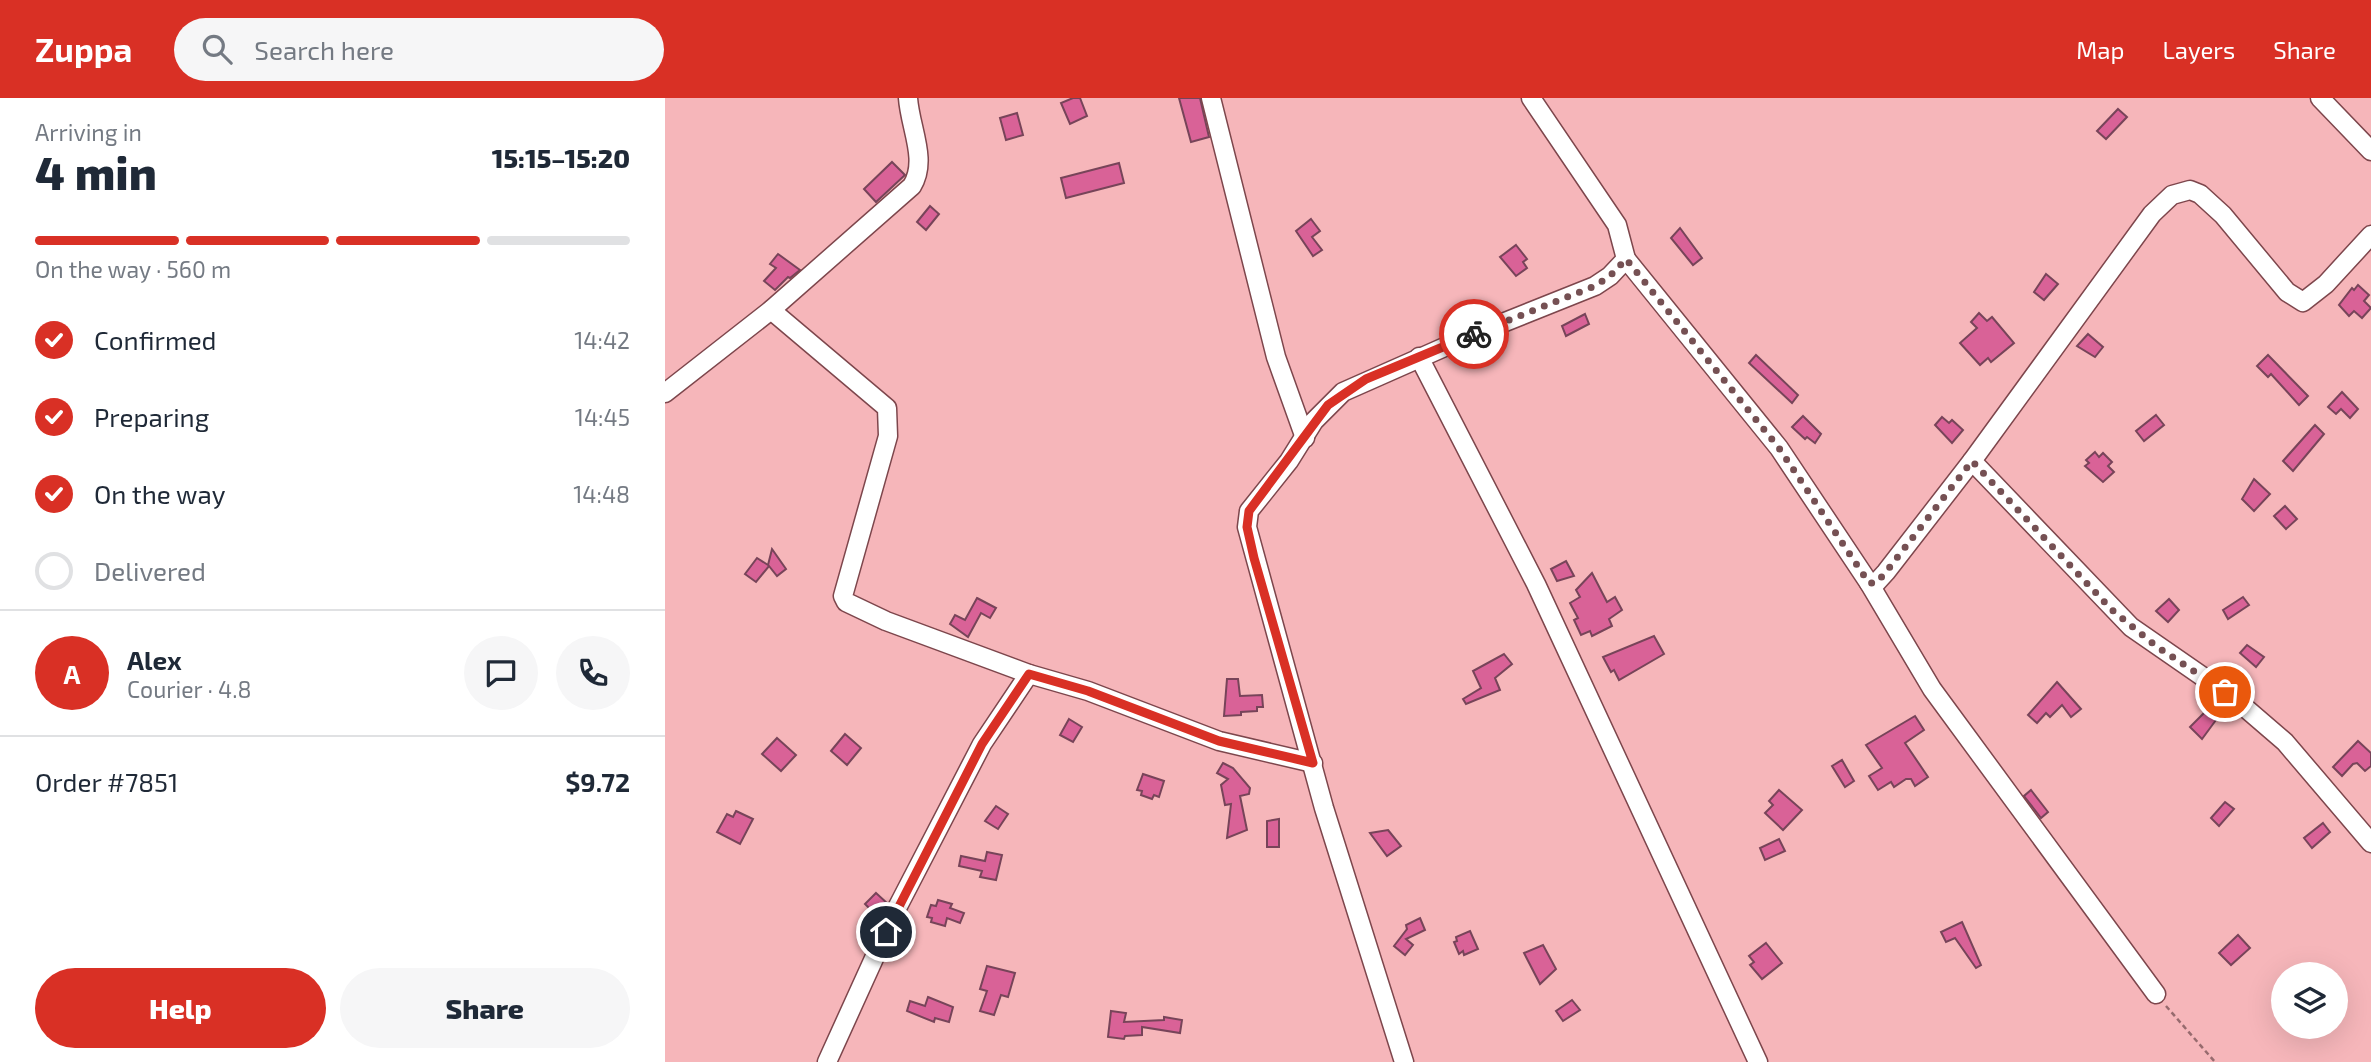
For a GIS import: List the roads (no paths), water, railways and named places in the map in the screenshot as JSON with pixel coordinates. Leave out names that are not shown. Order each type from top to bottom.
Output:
[{"type":"street","points":[[665,394],[771,310],[912,186],[919,174],[921,160],[908,98]]},
{"type":"street","points":[[1211,98],[1276,357],[1305,438]]},
{"type":"street","points":[[1404,1062],[1343,872],[1247,527],[1249,511],[1305,438],[1314,421],[1343,392],[1419,357],[1595,286],[1610,276],[1626,259],[1627,254],[1617,225],[1531,98]]},
{"type":"street","points":[[2320,98],[2371,151]]},
{"type":"street","points":[[1869,583],[1876,583],[1886,572],[1972,461],[2124,252],[2172,195],[2190,190],[2210,202],[2287,292],[2303,302],[2326,284],[2371,235]]},
{"type":"street","points":[[1626,259],[1779,448],[1869,583],[1932,689],[2156,994]]},
{"type":"street","points":[[771,310],[887,408],[888,436],[852,558],[843,596],[846,602],[886,621],[1029,674],[1088,691],[1219,741],[1313,763]]},
{"type":"street","points":[[1419,357],[1536,584],[1758,1062]]},
{"type":"street","points":[[1972,461],[2112,610],[2156,646],[2235,699],[2285,742],[2350,822],[2371,843]]},
{"type":"street","points":[[827,1062],[896,911],[982,744],[1029,674]]}]
